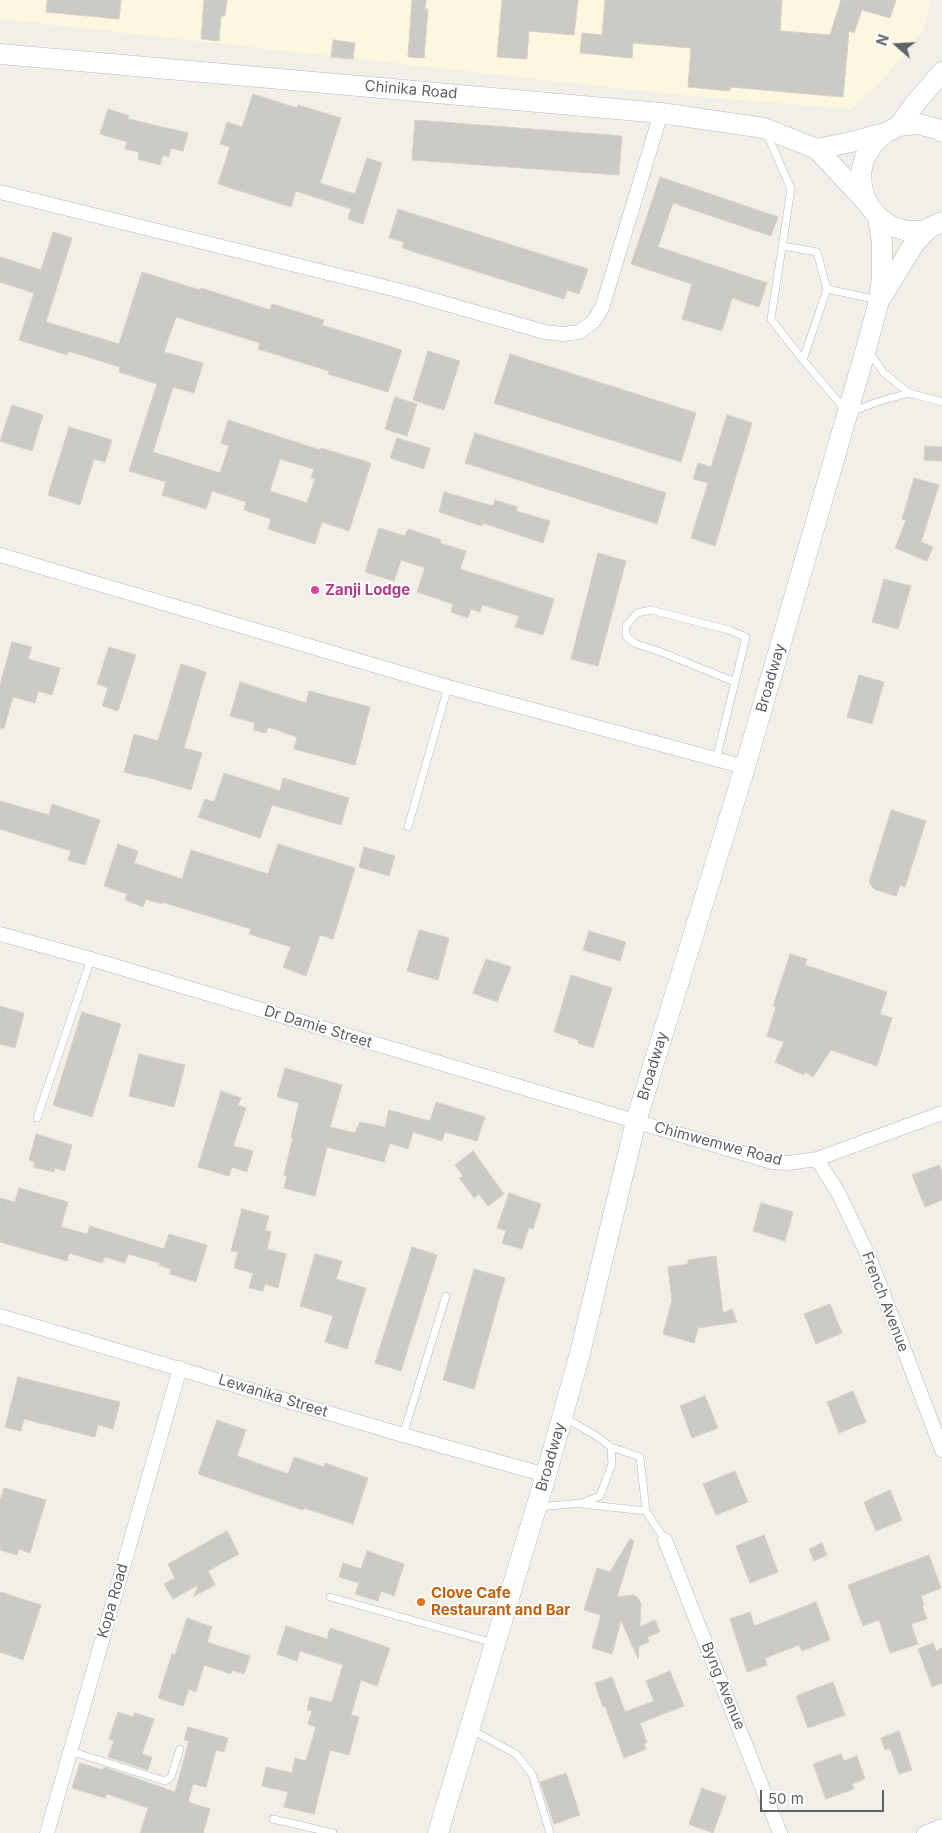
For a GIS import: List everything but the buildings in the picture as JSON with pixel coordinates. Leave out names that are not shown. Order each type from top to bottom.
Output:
[{"type":"main road","name":"Chinika Road","points":[[0,54],[661,113],[764,128],[817,149]]},
{"type":"main road","points":[[880,301],[882,259],[873,210],[862,188],[861,172],[865,157],[874,143],[892,130],[942,72]]},
{"type":"main road","points":[[817,149],[918,124],[942,132]]},
{"type":"main road","points":[[817,149],[873,210],[892,226],[907,231],[923,231],[936,225]]},
{"type":"main road","points":[[880,301],[914,244],[936,225]]},
{"type":"main road","name":"Broadway","points":[[438,1833],[537,1507],[579,1357],[636,1121],[745,767],[880,301]]},
{"type":"street","points":[[0,192],[405,292],[545,332],[563,334],[579,332],[593,322],[602,308],[661,113]]},
{"type":"street","points":[[0,555],[448,687],[745,767]]},
{"type":"street","name":"Dr Damie Street","points":[[0,934],[91,959],[636,1121]]},
{"type":"street","name":"Chimwemwe Road","points":[[636,1121],[772,1162],[788,1163],[817,1159],[942,1113]]},
{"type":"street","name":"French Avenue","points":[[817,1159],[839,1194],[867,1253],[942,1450]]},
{"type":"street","name":"Lewanika Street","points":[[0,1316],[403,1435],[546,1475]]},
{"type":"street","name":"Kopa Road","points":[[47,1833],[180,1368]]},
{"type":"street","name":"Byng Avenue","points":[[665,1540],[780,1833]]},
{"type":"street","points":[[924,1833],[942,1826]]},
{"type":"lane","points":[[764,128],[791,189],[772,319],[803,360],[848,413],[909,393]]},
{"type":"lane","points":[[783,246],[817,252],[827,289],[803,360]]},
{"type":"lane","points":[[827,289],[880,301]]},
{"type":"lane","points":[[866,348],[884,373],[909,393],[942,402]]},
{"type":"lane","points":[[716,759],[735,682],[746,637],[720,628],[651,610],[637,613],[626,626],[626,636],[634,643],[735,682]]},
{"type":"lane","points":[[408,827],[448,687]]},
{"type":"lane","points":[[37,1118],[91,959]]},
{"type":"lane","points":[[403,1435],[446,1296]]},
{"type":"lane","points":[[562,1417],[611,1446],[640,1457],[646,1511],[665,1540]]},
{"type":"lane","points":[[582,1504],[600,1496],[612,1464],[611,1446]]},
{"type":"lane","points":[[537,1507],[582,1504],[646,1511]]},
{"type":"lane","points":[[330,1596],[495,1644]]},
{"type":"lane","points":[[470,1728],[516,1754],[532,1774],[550,1833]]},
{"type":"lane","points":[[70,1751],[165,1780],[171,1777],[180,1749]]},
{"type":"lane","points":[[273,1819],[333,1833]]},
{"type":"shaded area","points":[[0,0],[931,0],[923,31],[884,78],[851,109],[681,95],[0,19]]},
{"type":"place","name":"Zanji Lodge","points":[[315,590]]},
{"type":"place","name":"Clove Cafe Restaurant and Bar","points":[[421,1602]]}]
